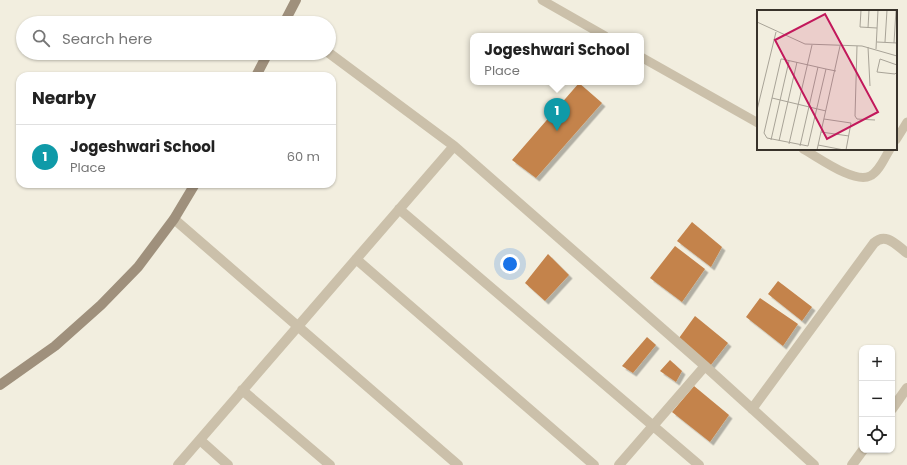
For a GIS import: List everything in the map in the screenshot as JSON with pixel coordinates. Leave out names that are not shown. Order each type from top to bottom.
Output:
[{"type":"main road","points":[[289,16],[296,0]]},
{"type":"main road","points":[[258,72],[264,60]]},
{"type":"main road","points":[[0,385],[55,346],[101,305],[138,267],[174,219],[193,188]]},
{"type":"street","points":[[336,58],[454,146],[705,366],[814,465]]},
{"type":"street","points":[[178,465],[454,146]]},
{"type":"street","points":[[399,209],[698,465]]},
{"type":"street","points":[[174,219],[458,465]]},
{"type":"street","points":[[752,410],[874,243],[878,239],[883,238],[907,253]]},
{"type":"street","points":[[356,259],[594,465]]},
{"type":"street","points":[[619,465],[705,366]]},
{"type":"street","points":[[895,405],[907,388]]},
{"type":"street","points":[[242,390],[330,465]]},
{"type":"street","points":[[200,440],[228,465]]},
{"type":"street","points":[[852,465],[861,453]]},
{"type":"lane","points":[[542,0],[600,33]]},
{"type":"lane","points":[[644,59],[757,122]]},
{"type":"lane","points":[[897,138],[907,122]]},
{"type":"lane","points":[[805,150],[850,176],[864,178],[871,176],[876,172],[889,150]]},
{"type":"building","points":[[577,85],[581,85],[602,103],[536,178],[512,160]]},
{"type":"building","points":[[692,222],[722,247],[711,267],[677,241]]},
{"type":"building","points":[[675,246],[705,269],[682,302],[650,278]]},
{"type":"building","points":[[548,254],[569,275],[545,301],[525,283]]},
{"type":"building","points":[[778,281],[812,307],[802,321],[768,294]]},
{"type":"building","points":[[760,298],[798,324],[783,346],[746,317]]},
{"type":"building","points":[[695,316],[728,343],[710,366],[679,338]]},
{"type":"building","points":[[647,337],[656,345],[633,373],[622,366]]},
{"type":"building","points":[[670,360],[682,371],[676,382],[660,371]]},
{"type":"building","points":[[694,386],[729,415],[710,442],[672,412]]},
{"type":"place","name":"Jogeshwari School","points":[[557,131]]}]
